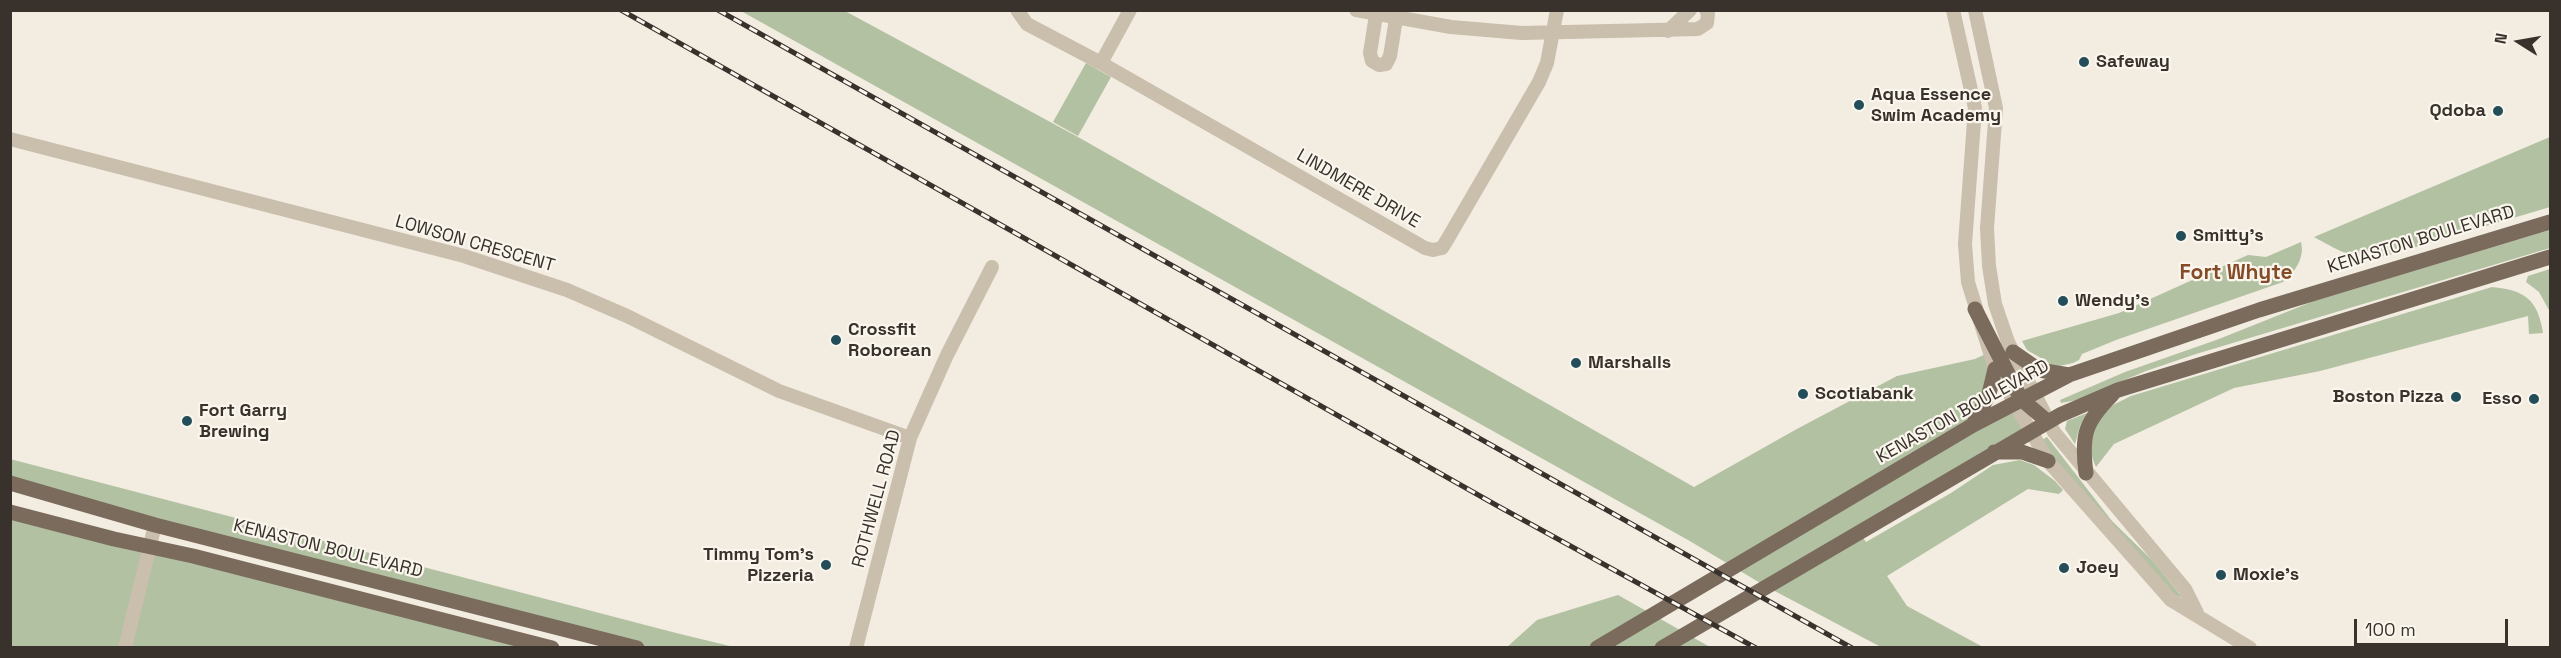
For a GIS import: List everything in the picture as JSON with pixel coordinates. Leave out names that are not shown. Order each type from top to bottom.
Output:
[{"type":"main road","name":"KENASTON BOULEVARD","points":[[1597,648],[1973,425],[2069,375],[2259,309],[2550,222]]},
{"type":"main road","points":[[1662,648],[2028,431],[2118,390],[2550,258]]},
{"type":"main road","points":[[1975,309],[2022,398],[2047,422]]},
{"type":"main road","points":[[2013,352],[2039,370],[2069,375]]},
{"type":"main road","points":[[1973,425],[1989,394],[1995,369]]},
{"type":"main road","points":[[2086,472],[2083,453],[2085,431],[2090,419],[2118,390]]},
{"type":"main road","points":[[1994,452],[2022,452],[2048,460]]},
{"type":"main road","name":"KENASTON BOULEVARD","points":[[10,483],[155,525],[637,648]]},
{"type":"main road","points":[[10,512],[552,648]]},
{"type":"street","name":"LINDMERE DRIVE","points":[[1017,10],[1028,24],[1101,63],[1425,248],[1433,250],[1442,248],[1539,82],[1547,63],[1557,10]]},
{"type":"street","points":[[1101,63],[1130,10]]},
{"type":"street","points":[[1356,10],[1396,19],[1451,27],[1552,34],[1690,30],[1704,27],[1708,18],[1706,10]]},
{"type":"street","points":[[1668,31],[1690,10]]},
{"type":"street","points":[[1953,10],[1975,108],[1965,244],[1968,282],[1995,369],[2022,398]]},
{"type":"street","points":[[1975,10],[1995,108],[1987,228],[1989,267],[1995,304],[2013,352],[2028,431],[2048,460],[2171,600],[2250,648]]},
{"type":"street","points":[[1376,15],[1370,53],[1372,62],[1379,65],[1386,64],[1390,56],[1396,19]]},
{"type":"street","name":"LOWSON CRESCENT","points":[[10,139],[464,256],[567,290],[627,316],[779,391],[910,438]]},
{"type":"street","name":"ROTHWELL ROAD","points":[[856,648],[910,438],[947,355],[992,267]]},
{"type":"street","points":[[2047,422],[2185,589],[2197,614]]},
{"type":"street","points":[[125,648],[155,525]]},
{"type":"green space","points":[[741,11],[845,11],[1078,137],[1694,487],[1897,376],[1975,359],[1988,353],[1995,369],[1973,424],[2013,403],[2028,431],[1860,533],[1866,542],[1951,493],[1993,465],[2020,460],[2034,465],[2063,490],[2059,494],[2028,489],[1887,576],[1907,606],[1983,647],[1881,647],[1767,587],[1688,540]]},
{"type":"green space","points":[[1086,63],[1111,77],[1078,136],[1053,122]]},
{"type":"green space","points":[[2550,137],[2550,207],[2389,255],[2358,256],[2334,248],[2314,237]]},
{"type":"green space","points":[[2550,230],[2550,248],[2196,354],[2146,371],[2077,400],[2061,403],[2060,400],[2125,372],[2219,339],[2314,301]]},
{"type":"green space","points":[[2301,242],[2302,254],[2298,264],[2283,282],[2116,340],[2082,354],[2079,360],[2073,363],[2055,367],[2045,366],[2046,361],[2027,350],[2022,341],[2119,313],[2248,255],[2266,257]]},
{"type":"green space","points":[[2550,269],[2550,312],[2539,292],[2526,282],[2528,276]]},
{"type":"green space","points":[[2492,287],[2513,291],[2528,299],[2538,312],[2543,333],[2529,334],[2528,316],[2320,371],[2234,388],[2114,444],[2096,467],[2091,446],[2092,423],[2111,406],[2131,396]]},
{"type":"green space","points":[[2087,413],[2080,426],[2075,444],[2065,429],[2067,421]]},
{"type":"green space","points":[[2047,437],[2112,521],[2152,560],[2183,598],[2174,595],[2051,457],[2042,440]]},
{"type":"green space","points":[[10,459],[734,647],[641,647],[11,481]]},
{"type":"green space","points":[[10,519],[552,647],[11,647]]},
{"type":"green space","points":[[1618,595],[1710,647],[1506,648],[1537,620]]},
{"type":"railway","points":[[621,10],[1496,505],[1756,648]]},
{"type":"railway","points":[[718,10],[1852,648]]},
{"type":"place","name":"Safeway","points":[[2084,62]]},
{"type":"place","name":"Aqua Essence Swim Academy","points":[[1859,105]]},
{"type":"place","name":"Qdoba","points":[[2498,111]]},
{"type":"place","name":"Smitty's","points":[[2181,236]]},
{"type":"place","name":"Wendy's","points":[[2063,301]]},
{"type":"place","name":"Crossfit Roborean","points":[[836,340]]},
{"type":"place","name":"Marshalls","points":[[1576,363]]},
{"type":"place","name":"Scotiabank","points":[[1803,394]]},
{"type":"place","name":"Boston Pizza","points":[[2456,397]]},
{"type":"place","name":"Esso","points":[[2534,399]]},
{"type":"place","name":"Fort Garry Brewing","points":[[187,421]]},
{"type":"place","name":"Timmy Tom's Pizzeria","points":[[826,565]]},
{"type":"place","name":"Joey","points":[[2064,568]]},
{"type":"place","name":"Moxie's","points":[[2221,575]]},
{"type":"district","name":"Fort Whyte","points":[[2236,273]]}]
